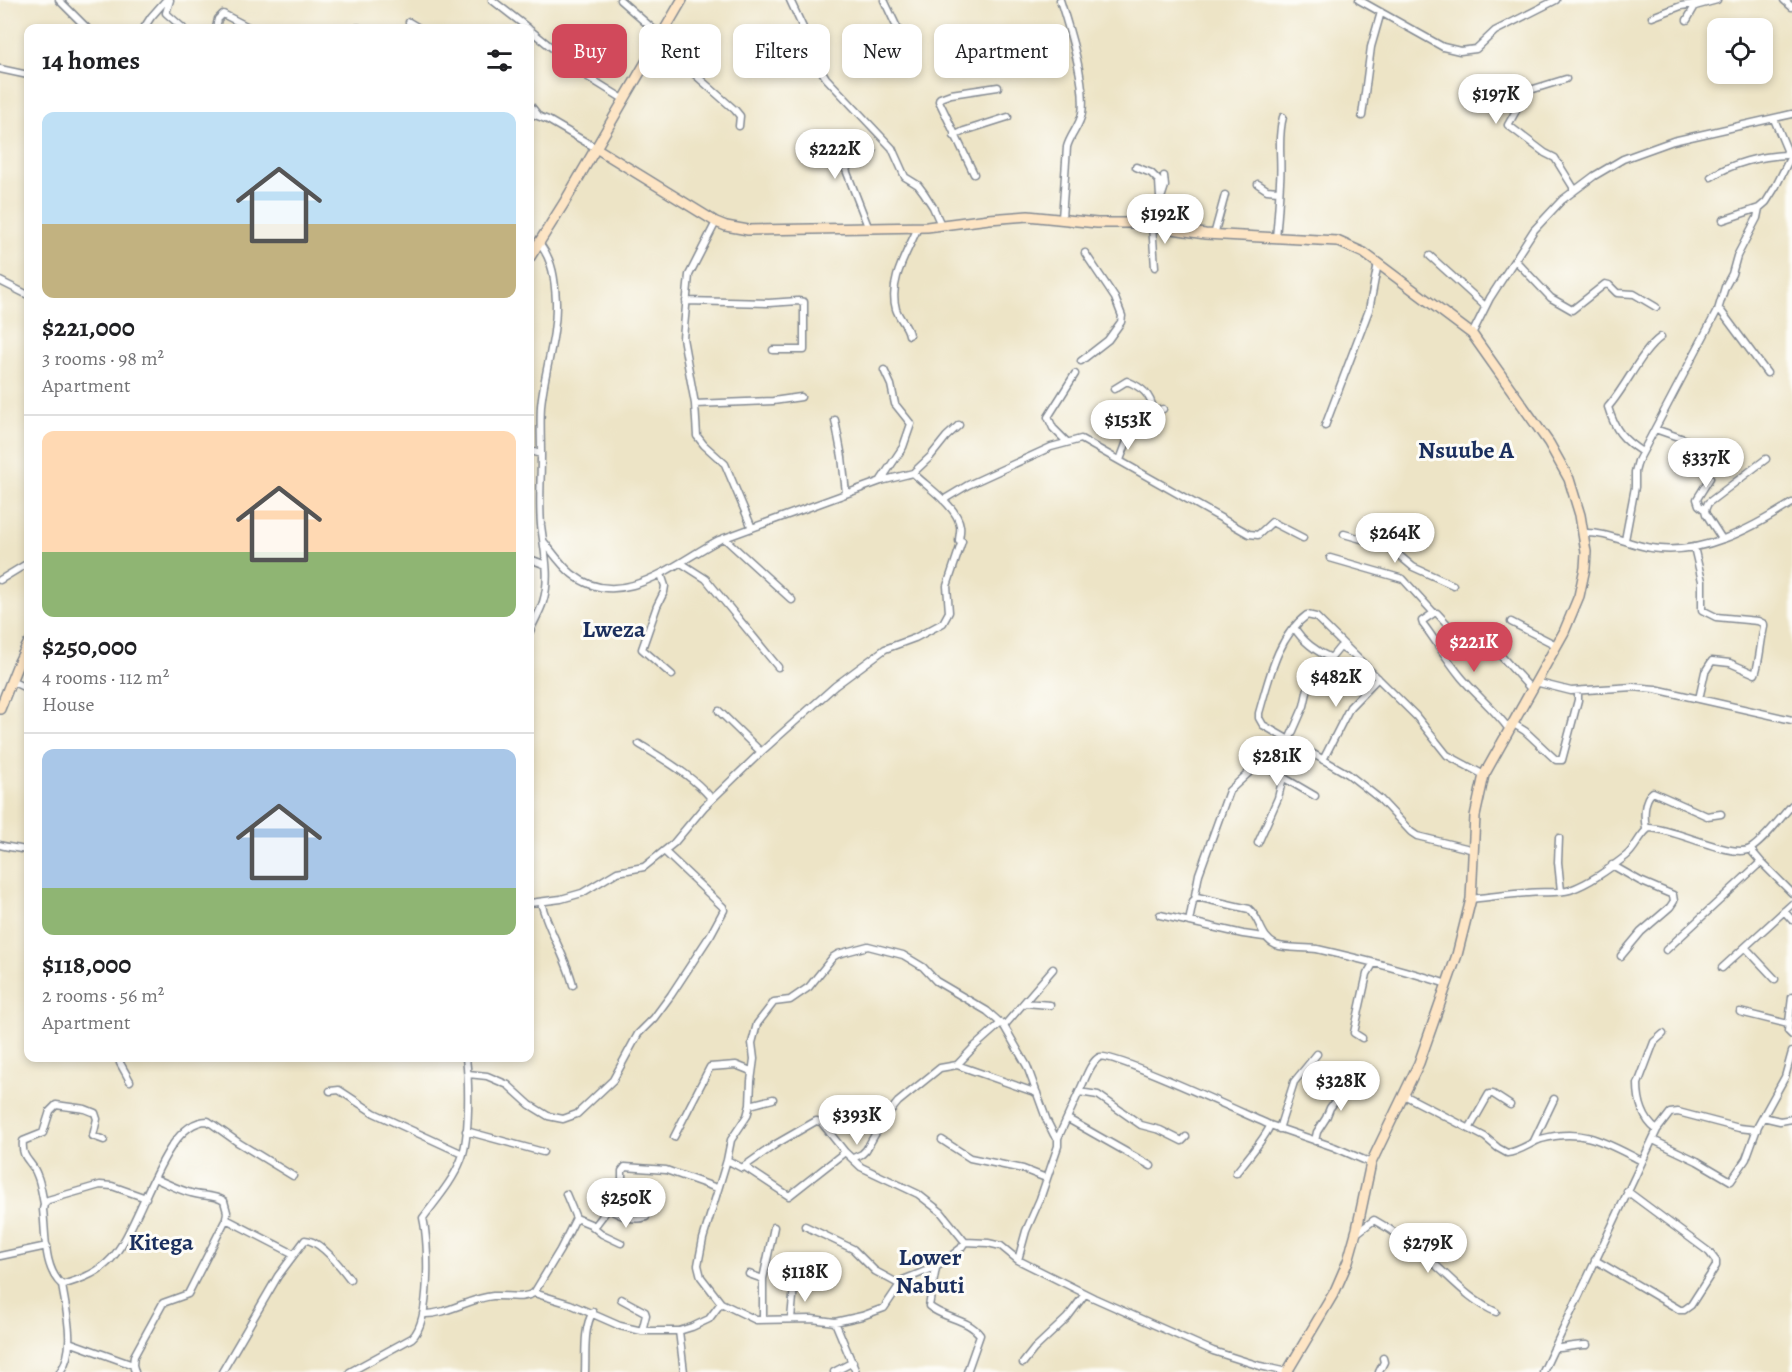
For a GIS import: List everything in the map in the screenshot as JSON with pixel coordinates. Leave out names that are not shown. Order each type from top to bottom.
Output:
[{"type":"street","points":[[59,0],[83,24]]},
{"type":"street","points":[[147,24],[168,0]]},
{"type":"street","points":[[168,0],[166,14],[178,24]]},
{"type":"street","points":[[492,0],[523,24]]},
{"type":"street","points":[[620,0],[648,24]]},
{"type":"street","points":[[668,24],[682,0]]},
{"type":"street","points":[[790,0],[811,45],[816,62],[826,78],[892,148],[905,177],[918,185],[933,207],[941,225]]},
{"type":"street","points":[[884,0],[895,24]]},
{"type":"street","points":[[1060,0],[1076,56],[1083,103],[1082,116],[1068,140],[1062,218]]},
{"type":"street","points":[[1359,0],[1443,47],[1470,51],[1480,47],[1495,31],[1556,0]]},
{"type":"street","points":[[1652,17],[1681,6],[1717,0]]},
{"type":"street","points":[[1784,0],[1792,7]]},
{"type":"street","points":[[1687,20],[1695,6],[1700,3]]},
{"type":"street","points":[[1362,116],[1371,47],[1381,12]]},
{"type":"street","points":[[217,24],[223,14],[242,24]]},
{"type":"street","points":[[534,33],[588,77],[625,100]]},
{"type":"street","points":[[0,69],[24,74]]},
{"type":"street","points":[[534,251],[639,75]]},
{"type":"street","points":[[702,78],[740,116],[739,126]]},
{"type":"street","points":[[1566,79],[1527,91],[1508,125],[1555,158],[1573,188],[1573,192]]},
{"type":"street","points":[[974,174],[939,101],[940,98],[951,94],[998,87]]},
{"type":"street","points":[[534,110],[540,117]]},
{"type":"street","points":[[1472,334],[1485,306],[1533,230],[1562,200],[1594,176],[1623,159],[1674,141],[1792,114]]},
{"type":"street","points":[[534,115],[596,148],[716,222],[748,230],[869,229],[918,227],[1008,217],[1062,218],[1097,223],[1152,225],[1214,235],[1337,241],[1364,253],[1472,334],[1560,461],[1576,497],[1584,533],[1586,552],[1581,588],[1575,608],[1484,775],[1475,816],[1472,899],[1457,955],[1419,1064],[1371,1163],[1348,1261],[1335,1291],[1287,1372],[1214,1351],[1085,1294],[1018,1260],[1001,1246],[965,1242],[937,1208],[918,1194],[865,1170],[845,1152],[825,1125],[816,1122],[776,1144],[745,1167],[740,1168],[728,1160]]},
{"type":"street","points":[[954,136],[1008,117]]},
{"type":"street","points":[[1276,237],[1280,183],[1279,137],[1283,117]]},
{"type":"street","points":[[1723,220],[1759,208],[1766,202],[1776,186],[1791,156],[1787,152],[1774,119]]},
{"type":"street","points":[[869,229],[846,170],[849,164],[873,151]]},
{"type":"street","points":[[1711,177],[1724,168],[1753,160],[1785,156],[1787,152]]},
{"type":"street","points":[[1136,167],[1151,173],[1159,181],[1160,198]]},
{"type":"street","points":[[1155,267],[1152,225],[1165,186],[1164,176]]},
{"type":"street","points":[[1258,184],[1267,190],[1278,191]]},
{"type":"street","points":[[1214,235],[1224,195]]},
{"type":"street","points":[[1625,540],[1635,487],[1636,466],[1718,310],[1737,256],[1757,218],[1759,208]]},
{"type":"street","points":[[716,222],[693,264],[687,282],[683,338],[695,404],[697,436],[725,464],[752,528]]},
{"type":"street","points":[[909,335],[895,306],[896,288],[901,263],[913,243],[918,227]]},
{"type":"street","points":[[534,622],[543,602],[546,586],[545,543],[541,525],[541,405],[554,329],[556,302],[554,274],[550,259],[539,243]]},
{"type":"street","points":[[1081,361],[1108,340],[1121,322],[1122,316],[1116,297],[1085,253]]},
{"type":"street","points":[[1430,256],[1485,306]]},
{"type":"street","points":[[1515,260],[1551,298],[1572,310],[1605,284],[1617,293],[1634,294],[1656,307]]},
{"type":"street","points":[[1324,426],[1369,310],[1378,263]]},
{"type":"street","points":[[0,281],[24,293]]},
{"type":"street","points":[[686,301],[804,302],[804,350],[773,350]]},
{"type":"street","points":[[1718,310],[1723,313],[1767,373]]},
{"type":"street","points":[[1642,452],[1620,434],[1614,426],[1608,407],[1619,395],[1652,344],[1661,337]]},
{"type":"street","points":[[881,481],[903,447],[911,424],[895,404],[891,385],[884,370]]},
{"type":"street","points":[[1066,442],[1049,423],[1048,417],[1075,374]]},
{"type":"street","points":[[1114,389],[1127,381],[1143,388],[1151,399],[1154,411]]},
{"type":"street","points":[[695,404],[792,400],[801,397]]},
{"type":"street","points":[[1120,460],[1129,436],[1154,411],[1163,409]]},
{"type":"street","points":[[835,420],[846,494]]},
{"type":"street","points":[[545,543],[570,572],[600,588],[624,587],[662,574],[701,549],[724,538],[881,481],[913,473],[930,458],[958,425]]},
{"type":"street","points":[[1655,429],[1701,445],[1716,446]]},
{"type":"street","points":[[944,500],[968,485],[1051,447],[1081,440],[1249,534],[1258,535],[1272,522],[1303,538]]},
{"type":"street","points":[[534,452],[541,454]]},
{"type":"street","points":[[1705,510],[1711,500],[1766,459]]},
{"type":"street","points":[[534,903],[582,893],[617,872],[644,867],[664,851],[712,799],[761,752],[856,669],[885,649],[938,627],[945,620],[949,612],[946,586],[962,541],[959,541],[960,525],[944,500],[913,473]]},
{"type":"street","points":[[1710,478],[1697,499],[1722,539]]},
{"type":"street","points":[[1584,533],[1601,533],[1658,549],[1694,547],[1747,530],[1792,503]]},
{"type":"street","points":[[1344,534],[1394,551],[1413,567],[1453,585]]},
{"type":"street","points":[[724,538],[792,600]]},
{"type":"street","points":[[1694,547],[1702,581],[1702,610],[1716,616],[1758,621],[1764,624],[1757,672],[1752,674],[1730,663],[1712,661],[1705,672],[1699,699]]},
{"type":"street","points":[[1329,558],[1403,579],[1462,640],[1483,642],[1492,646],[1533,686],[1578,691],[1644,687],[1792,720]]},
{"type":"street","points":[[534,560],[546,565]]},
{"type":"street","points":[[681,563],[706,579],[778,668]]},
{"type":"street","points":[[0,580],[24,565]]},
{"type":"street","points":[[662,574],[664,592],[642,649],[672,675]]},
{"type":"street","points":[[1434,613],[1424,620],[1423,624],[1460,675],[1510,726],[1525,731],[1556,760],[1562,760],[1578,700],[1578,691]]},
{"type":"street","points":[[1474,850],[1418,836],[1348,774],[1266,727],[1259,718],[1284,639],[1307,615],[1312,615],[1336,635],[1416,716],[1447,755],[1484,775]]},
{"type":"street","points":[[1511,622],[1556,645]]},
{"type":"street","points":[[1294,627],[1298,634],[1317,651],[1331,658]]},
{"type":"street","points":[[1189,922],[1193,901],[1197,897],[1200,874],[1229,792],[1254,768],[1280,754],[1316,672],[1340,647],[1360,660]]},
{"type":"street","points":[[0,709],[24,652]]},
{"type":"street","points":[[1323,760],[1350,707],[1378,678]]},
{"type":"street","points":[[10,681],[24,687]]},
{"type":"street","points":[[719,711],[761,752]]},
{"type":"street","points":[[639,744],[686,773],[700,784],[712,799]]},
{"type":"street","points":[[1266,761],[1268,767],[1315,796]]},
{"type":"street","points":[[1258,843],[1278,798],[1283,777]]},
{"type":"street","points":[[1472,899],[1561,891],[1594,879],[1631,851],[1646,829],[1645,814],[1649,796],[1653,792],[1707,816],[1721,814]]},
{"type":"street","points":[[1646,829],[1653,827],[1668,830],[1740,852],[1750,849],[1792,805]]},
{"type":"street","points":[[1786,811],[1792,817]]},
{"type":"street","points":[[1559,838],[1558,862],[1561,891]]},
{"type":"street","points":[[0,845],[15,850],[24,849]]},
{"type":"street","points":[[1750,849],[1792,893]]},
{"type":"street","points":[[468,1074],[487,1076],[508,1085],[537,1111],[558,1119],[577,1114],[613,1080],[638,1034],[654,1018],[666,1001],[711,934],[723,910],[723,907],[664,851]]},
{"type":"street","points":[[1666,950],[1761,862]]},
{"type":"street","points":[[1612,865],[1640,881],[1673,895],[1674,901],[1621,956]]},
{"type":"street","points":[[1197,897],[1249,909],[1255,915],[1264,937]]},
{"type":"street","points":[[541,902],[545,918],[564,957],[573,985]]},
{"type":"street","points":[[1722,968],[1792,904]]},
{"type":"street","points":[[1784,911],[1792,920]]},
{"type":"street","points":[[1160,915],[1264,937],[1280,946],[1316,949],[1447,984]]},
{"type":"street","points":[[965,1242],[936,1268],[903,1280],[884,1308],[862,1316],[835,1322],[791,1319],[756,1320],[721,1304],[701,1277],[698,1265],[717,1188],[728,1160],[731,1140],[747,1116],[750,1105],[751,1071],[754,1059],[752,1043],[757,1024],[774,1002],[796,997],[809,987],[833,957],[861,946],[907,957],[936,981],[1003,1024],[1027,1066],[1047,1121],[1054,1135],[1058,1137]]},
{"type":"street","points":[[1744,947],[1775,979]]},
{"type":"street","points":[[1362,1038],[1354,1033],[1367,974],[1373,964]]},
{"type":"street","points":[[957,1065],[974,1047],[1025,1003],[1053,969]]},
{"type":"street","points":[[1792,997],[1788,1024],[1788,1031],[1792,1035]]},
{"type":"street","points":[[1025,1003],[1050,1005]]},
{"type":"street","points":[[1740,1012],[1788,1024]]},
{"type":"street","points":[[1657,1130],[1646,1121],[1638,1084],[1654,1042],[1663,1034]]},
{"type":"street","points":[[1653,1140],[1697,1161],[1731,1181],[1746,1160],[1757,1130],[1785,1077],[1792,1052]]},
{"type":"street","points":[[1279,1129],[1294,1082],[1317,1054]]},
{"type":"street","points":[[1018,1260],[1058,1146],[1058,1137],[1093,1064],[1103,1056],[1130,1065],[1279,1129],[1371,1163]]},
{"type":"street","points":[[120,1062],[130,1081]]},
{"type":"street","points":[[350,1372],[412,1338],[424,1314],[427,1277],[423,1218],[450,1181],[463,1154],[466,1131],[466,1062]]},
{"type":"street","points":[[674,1137],[710,1067],[736,1065],[751,1071]]},
{"type":"street","points":[[853,1158],[866,1150],[884,1119],[898,1102],[934,1070],[957,1065],[1037,1093]]},
{"type":"street","points":[[1315,1141],[1317,1132],[1330,1108],[1352,1078]]},
{"type":"street","points":[[330,1091],[339,1090],[382,1118],[463,1154]]},
{"type":"street","points":[[1079,1092],[1098,1095],[1141,1125],[1160,1130],[1182,1141],[1186,1137]]},
{"type":"street","points":[[1469,1129],[1489,1094],[1493,1094],[1510,1105]]},
{"type":"street","points":[[1404,1095],[1469,1129],[1507,1153],[1534,1141],[1558,1136],[1586,1136],[1602,1140],[1642,1161]]},
{"type":"street","points":[[750,1105],[773,1099]]},
{"type":"street","points":[[1534,1141],[1554,1099]]},
{"type":"street","points":[[60,1372],[66,1360],[69,1342],[62,1285],[53,1275],[47,1246],[44,1204],[38,1177],[34,1166],[24,1157],[23,1141],[43,1132],[50,1111],[56,1105],[85,1109],[95,1113],[97,1119],[93,1136],[104,1140]]},
{"type":"street","points":[[1543,1372],[1627,1191],[1657,1130],[1670,1113],[1757,1130]]},
{"type":"street","points":[[1763,1118],[1780,1121],[1792,1119]]},
{"type":"street","points":[[1068,1119],[1151,1166]]},
{"type":"street","points":[[62,1285],[80,1280],[109,1262],[120,1248],[168,1150],[190,1127],[208,1121],[293,1176]]},
{"type":"street","points":[[1236,1173],[1260,1140],[1269,1132],[1270,1125]]},
{"type":"street","points":[[466,1131],[543,1152]]},
{"type":"street","points":[[942,1140],[970,1158],[1023,1169],[1046,1178]]},
{"type":"street","points":[[745,1167],[789,1196],[845,1152]]},
{"type":"street","points":[[608,1209],[619,1211],[622,1206],[622,1171],[628,1166],[666,1170],[717,1188]]},
{"type":"street","points":[[69,1342],[134,1369],[140,1345],[163,1304],[188,1294],[226,1219],[226,1206],[224,1201],[215,1196],[192,1194],[154,1178]]},
{"type":"street","points":[[44,1204],[54,1197],[100,1185],[112,1186],[146,1198]]},
{"type":"street","points":[[1595,1260],[1680,1310],[1690,1305],[1716,1266],[1716,1261],[1709,1252],[1627,1191]]},
{"type":"street","points":[[566,1194],[576,1218],[621,1243]]},
{"type":"street","points":[[608,1209],[622,1216],[640,1220],[646,1217]]},
{"type":"street","points":[[592,1226],[595,1226],[608,1209]]},
{"type":"street","points":[[424,1314],[434,1314],[455,1305],[491,1296],[527,1297],[534,1293],[564,1244],[576,1218]]},
{"type":"street","points":[[226,1219],[294,1254]]},
{"type":"street","points":[[1356,1233],[1374,1220],[1389,1228],[1432,1262],[1479,1305],[1496,1312]]},
{"type":"street","points":[[806,1226],[853,1249],[875,1271],[899,1284]]},
{"type":"street","points":[[763,1320],[763,1280],[774,1227]]},
{"type":"street","points":[[222,1372],[276,1281],[305,1240],[309,1239],[332,1258],[350,1279]]},
{"type":"street","points":[[0,1256],[47,1246]]},
{"type":"street","points":[[936,1268],[929,1306],[945,1316],[969,1324],[980,1335],[967,1372]]},
{"type":"street","points":[[749,1274],[763,1280]]},
{"type":"street","points":[[791,1319],[794,1286]]},
{"type":"street","points":[[534,1293],[593,1312],[620,1326],[642,1331],[679,1331],[709,1319],[721,1304]]},
{"type":"street","points":[[1023,1363],[1034,1348],[1067,1318],[1085,1294]]},
{"type":"street","points":[[621,1299],[645,1312],[642,1331]]},
{"type":"street","points":[[585,1372],[586,1342],[593,1312]]},
{"type":"street","points":[[835,1322],[856,1372]]},
{"type":"street","points":[[679,1331],[684,1372]]},
{"type":"street","points":[[1554,1348],[1576,1344],[1587,1345]]},
{"type":"street","points":[[1379,1372],[1384,1362],[1383,1358]]},
{"type":"street","points":[[834,1372],[853,1362]]},
{"type":"district","name":"Nsuube A","points":[[1466,450]]},
{"type":"district","name":"Lweza","points":[[614,629]]},
{"type":"district","name":"Kitega","points":[[161,1242]]},
{"type":"district","name":"Lower Nabuti","points":[[930,1271]]}]
